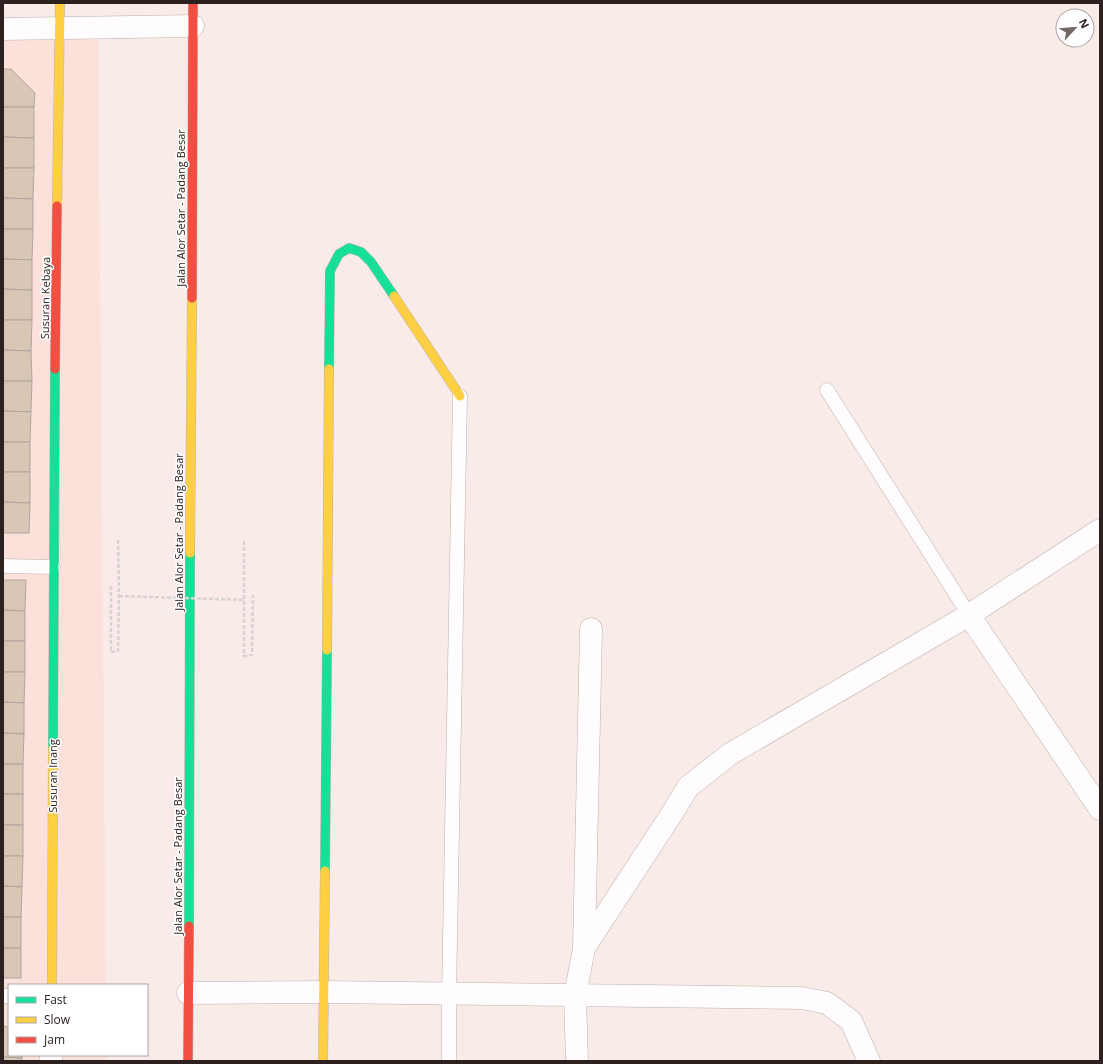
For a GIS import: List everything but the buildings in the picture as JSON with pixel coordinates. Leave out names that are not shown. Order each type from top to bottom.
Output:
[{"type":"street","name":"Susuran Kebaya","points":[[53,567],[60,3]]},
{"type":"street","name":"Jalan Alor Setar - Padang Besar","points":[[188,1061],[193,3]]},
{"type":"street","points":[[3,29],[193,26]]},
{"type":"street","points":[[323,1061],[330,271],[339,254],[349,248],[361,252],[372,262],[460,396]]},
{"type":"street","points":[[584,948],[688,787],[730,754],[969,615],[1100,530]]},
{"type":"street","name":"Susuran Inang","points":[[52,984],[53,567]]},
{"type":"street","points":[[969,615],[1100,809]]},
{"type":"street","points":[[577,1061],[575,996],[584,948],[591,628]]},
{"type":"street","points":[[188,993],[324,992],[802,998],[827,1003],[851,1021],[869,1061]]},
{"type":"lane","points":[[827,390],[969,615]]},
{"type":"lane","points":[[449,1061],[460,396]]},
{"type":"lane","points":[[3,566],[53,567]]},
{"type":"path","points":[[111,586],[111,652],[118,651],[118,538]]},
{"type":"path","points":[[244,541],[244,656],[252,655],[253,595]]},
{"type":"path","points":[[119,596],[245,600]]},
{"type":"shaded area","points":[[3,39],[98,39],[106,984],[8,984],[8,1056],[107,1056],[107,1061],[3,1061]]},
{"type":"traffic: fast","points":[[329,369],[330,271],[339,254],[349,248],[361,252],[371,262],[394,296]]},
{"type":"traffic: fast","points":[[53,749],[55,369]]},
{"type":"traffic: fast","points":[[189,926],[190,553]]},
{"type":"traffic: fast","points":[[325,871],[327,650]]},
{"type":"traffic: slow","points":[[57,206],[60,3]]},
{"type":"traffic: slow","points":[[394,296],[460,396]]},
{"type":"traffic: slow","points":[[190,553],[192,298]]},
{"type":"traffic: slow","points":[[327,650],[329,369]]},
{"type":"traffic: slow","points":[[52,984],[53,749]]},
{"type":"traffic: slow","points":[[323,1061],[325,871]]},
{"type":"traffic: jam","points":[[192,298],[193,3]]},
{"type":"traffic: jam","points":[[55,369],[57,206]]},
{"type":"traffic: jam","points":[[188,1061],[189,926]]}]
